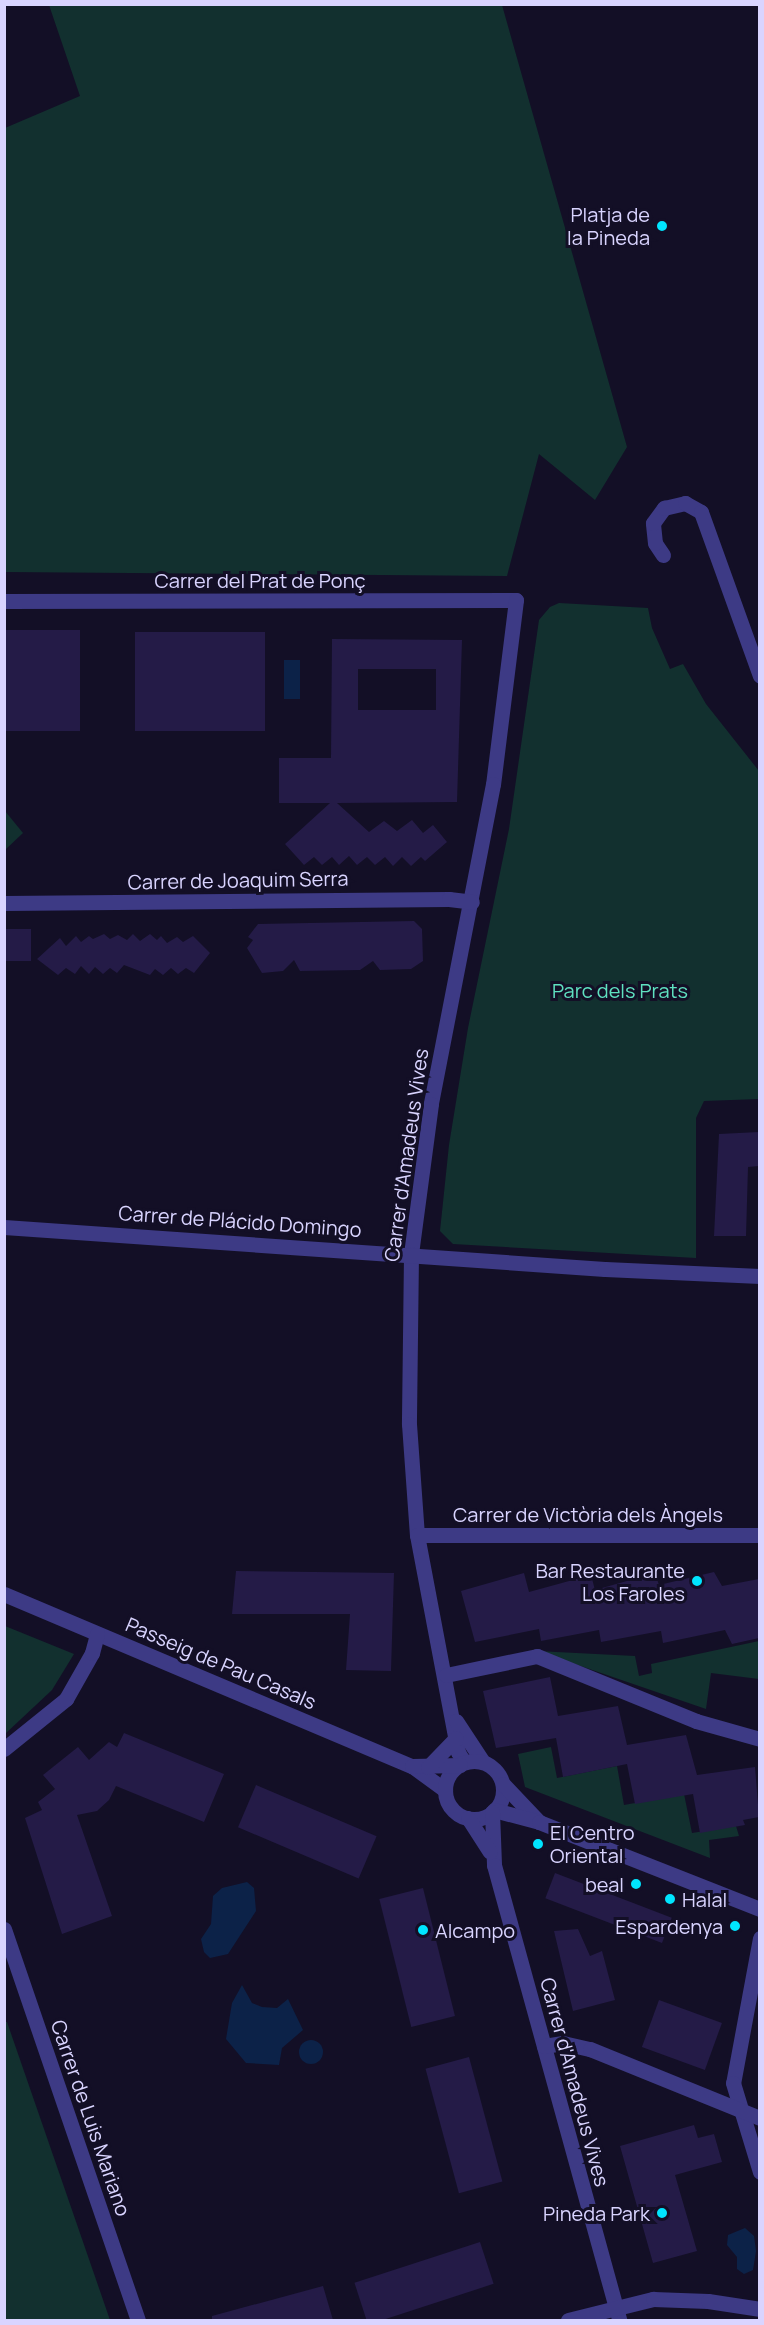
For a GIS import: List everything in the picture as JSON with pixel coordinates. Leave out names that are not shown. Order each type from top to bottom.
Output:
[{"type":"street","points":[[663,555],[655,543],[653,524],[663,508],[685,503],[701,512],[759,676]]},
{"type":"street","name":"Carrer del Prat de Ponç","points":[[4,601],[516,600]]},
{"type":"street","name":"Carrer d'Amadeus Vives","points":[[462,1763],[417,1535],[409,1424],[411,1254],[431,1104],[472,902],[493,784],[516,600]]},
{"type":"street","name":"Carrer de Joaquim Serra","points":[[4,903],[449,899],[472,902]]},
{"type":"street","name":"Carrer de Plácido Domingo","points":[[4,1227],[605,1269],[759,1276]]},
{"type":"street","name":"Carrer de Victòria dels Àngels","points":[[417,1535],[759,1535]]},
{"type":"street","name":"Passeig de Pau Casals","points":[[7,1597],[420,1766],[445,1791]]},
{"type":"street","points":[[4,1749],[66,1699],[92,1653],[97,1634]]},
{"type":"street","points":[[446,1675],[537,1656],[696,1721],[759,1739]]},
{"type":"street","name":"Carrer d'Amadeus Vives","points":[[454,1719],[483,1762]]},
{"type":"street","points":[[420,1766],[456,1738]]},
{"type":"street","points":[[539,1822],[503,1785],[496,1770],[483,1762],[462,1763],[449,1775],[445,1791],[452,1808],[468,1818],[493,1811],[539,1822],[759,1909]]},
{"type":"street","name":"Passeig de Pau Casals","points":[[420,1766],[462,1763]]},
{"type":"street","points":[[493,1811],[503,1794],[503,1785]]},
{"type":"street","name":"Carrer d'Amadeus Vives","points":[[493,1811],[491,1847],[617,2314]]},
{"type":"street","name":"Carrer d'Amadeus Vives","points":[[468,1818],[491,1847]]},
{"type":"street","points":[[491,1847],[523,1819]]},
{"type":"street","name":"Carrer de Luis Mariano","points":[[4,1929],[138,2320]]},
{"type":"street","points":[[759,1938],[734,2073],[738,2109],[759,2172]]},
{"type":"street","points":[[544,2046],[563,2043],[584,2048],[759,2118]]},
{"type":"street","points":[[568,2320],[617,2314],[666,2299],[759,2309]]},
{"type":"green space","points":[[49,5],[502,5],[627,447],[595,500],[539,454],[507,576],[5,572],[5,128],[80,96]]},
{"type":"green space","name":"Parc dels Prats","points":[[559,603],[648,608],[652,628],[670,669],[683,664],[706,704],[759,771],[759,1099],[704,1101],[696,1118],[696,1258],[453,1244],[440,1231],[449,1145],[468,1028],[509,829],[539,620],[550,607]]},
{"type":"green space","points":[[5,811],[23,833],[4,850]]},
{"type":"green space","points":[[5,1626],[74,1654],[52,1690],[5,1734]]},
{"type":"green space","points":[[759,1641],[759,1679],[711,1673],[706,1709],[537,1651],[635,1656],[639,1676],[652,1673],[651,1664]]},
{"type":"green space","points":[[551,1747],[557,1778],[617,1766],[624,1805],[684,1794],[692,1833],[736,1826],[739,1836],[709,1840],[710,1858],[525,1787],[518,1754]]},
{"type":"green space","points":[[5,2022],[7,2022],[110,2320],[5,2320]]},
{"type":"water","points":[[284,660],[300,660],[300,699],[284,699]]},
{"type":"water","points":[[247,1882],[254,1888],[256,1911],[228,1954],[210,1958],[204,1952],[201,1939],[211,1924],[213,1896],[222,1888]]},
{"type":"water","points":[[242,1985],[252,2003],[262,2007],[277,2008],[288,1999],[303,2030],[282,2048],[279,2065],[246,2063],[226,2039],[232,2003]]},
{"type":"water","points":[[311,2040],[320,2043],[323,2052],[320,2061],[311,2064],[302,2061],[299,2052],[302,2043]]},
{"type":"water","points":[[745,2228],[754,2236],[756,2251],[753,2270],[744,2274],[737,2269],[737,2257],[727,2245],[728,2235]]},
{"type":"building","points":[[4,630],[80,630],[80,731],[4,731]]},
{"type":"building","points":[[135,632],[265,632],[265,731],[135,731]]},
{"type":"building","points":[[332,639],[462,640],[457,802],[337,803],[369,832],[384,821],[397,831],[412,820],[423,833],[433,825],[447,842],[425,861],[421,857],[411,866],[402,857],[393,866],[385,857],[375,865],[367,857],[357,865],[349,856],[339,865],[332,857],[322,865],[314,857],[304,865],[285,844],[330,803],[279,803],[279,758],[331,758]],"holes":[[[358,669],[436,669],[436,710],[358,710]]]},
{"type":"building","points":[[414,921],[422,929],[423,961],[411,969],[380,970],[373,961],[360,970],[300,971],[294,960],[283,971],[262,973],[247,948],[253,940],[248,937],[258,924]]},
{"type":"building","points":[[4,929],[31,929],[31,961],[4,961]]},
{"type":"building","points":[[104,934],[110,939],[118,935],[127,940],[133,934],[140,941],[150,934],[157,940],[161,936],[167,943],[177,937],[183,942],[193,936],[210,953],[194,973],[186,968],[178,974],[171,968],[163,975],[155,969],[150,975],[124,965],[117,973],[110,968],[103,974],[95,967],[89,974],[81,966],[75,974],[66,968],[58,975],[37,959],[60,938],[66,946],[76,936],[81,942],[89,936],[93,939]]},
{"type":"building","points":[[759,1132],[759,1166],[748,1167],[746,1236],[714,1236],[719,1134]]},
{"type":"building","points":[[236,1571],[394,1573],[391,1671],[346,1670],[350,1614],[232,1614]]},
{"type":"building","points":[[714,1572],[722,1586],[759,1579],[759,1638],[732,1644],[725,1630],[663,1643],[661,1631],[601,1642],[599,1630],[541,1641],[539,1629],[475,1642],[461,1591],[524,1573],[529,1592],[591,1575],[595,1590],[655,1573],[659,1585]]},
{"type":"building","points":[[550,1677],[558,1716],[618,1706],[627,1745],[686,1735],[697,1775],[755,1767],[759,1817],[743,1820],[745,1825],[700,1833],[693,1794],[635,1804],[627,1764],[563,1777],[556,1738],[496,1748],[483,1691]]},
{"type":"building","points":[[124,1733],[224,1774],[204,1822],[116,1786],[109,1800],[97,1811],[77,1815],[112,1916],[62,1934],[25,1818],[42,1810],[38,1802],[55,1789],[43,1775],[78,1747],[89,1760],[109,1742],[117,1747]]},
{"type":"building","points":[[256,1785],[377,1836],[359,1879],[238,1827]]},
{"type":"building","points":[[555,1873],[672,1918],[662,1943],[545,1898]]},
{"type":"building","points":[[423,1888],[455,2016],[411,2027],[379,1899]]},
{"type":"building","points":[[578,1929],[590,1956],[602,1951],[615,2000],[573,2011],[554,1931]]},
{"type":"building","points":[[659,2000],[722,2023],[705,2070],[642,2047]]},
{"type":"building","points":[[469,2057],[502,2182],[459,2193],[426,2069]]},
{"type":"building","name":"Pineda Park","points":[[694,2125],[698,2138],[714,2134],[722,2162],[675,2175],[697,2251],[653,2263],[620,2146]]},
{"type":"building","points":[[480,2242],[494,2284],[382,2320],[367,2320],[354,2283]]},
{"type":"building","points":[[323,2286],[333,2320],[212,2320],[212,2316]]},
{"type":"place","name":"Platja de la Pineda","points":[[662,226]]},
{"type":"place","name":"Bar Restaurante Los Faroles","points":[[697,1581]]},
{"type":"place","name":"El Centro Oriental","points":[[538,1844]]},
{"type":"place","name":"beal","points":[[636,1884]]},
{"type":"place","name":"Halal","points":[[670,1899]]},
{"type":"place","name":"Espardenya","points":[[735,1926]]},
{"type":"place","name":"Alcampo","points":[[423,1930]]},
{"type":"place","name":"Pineda Park","points":[[662,2213]]}]
